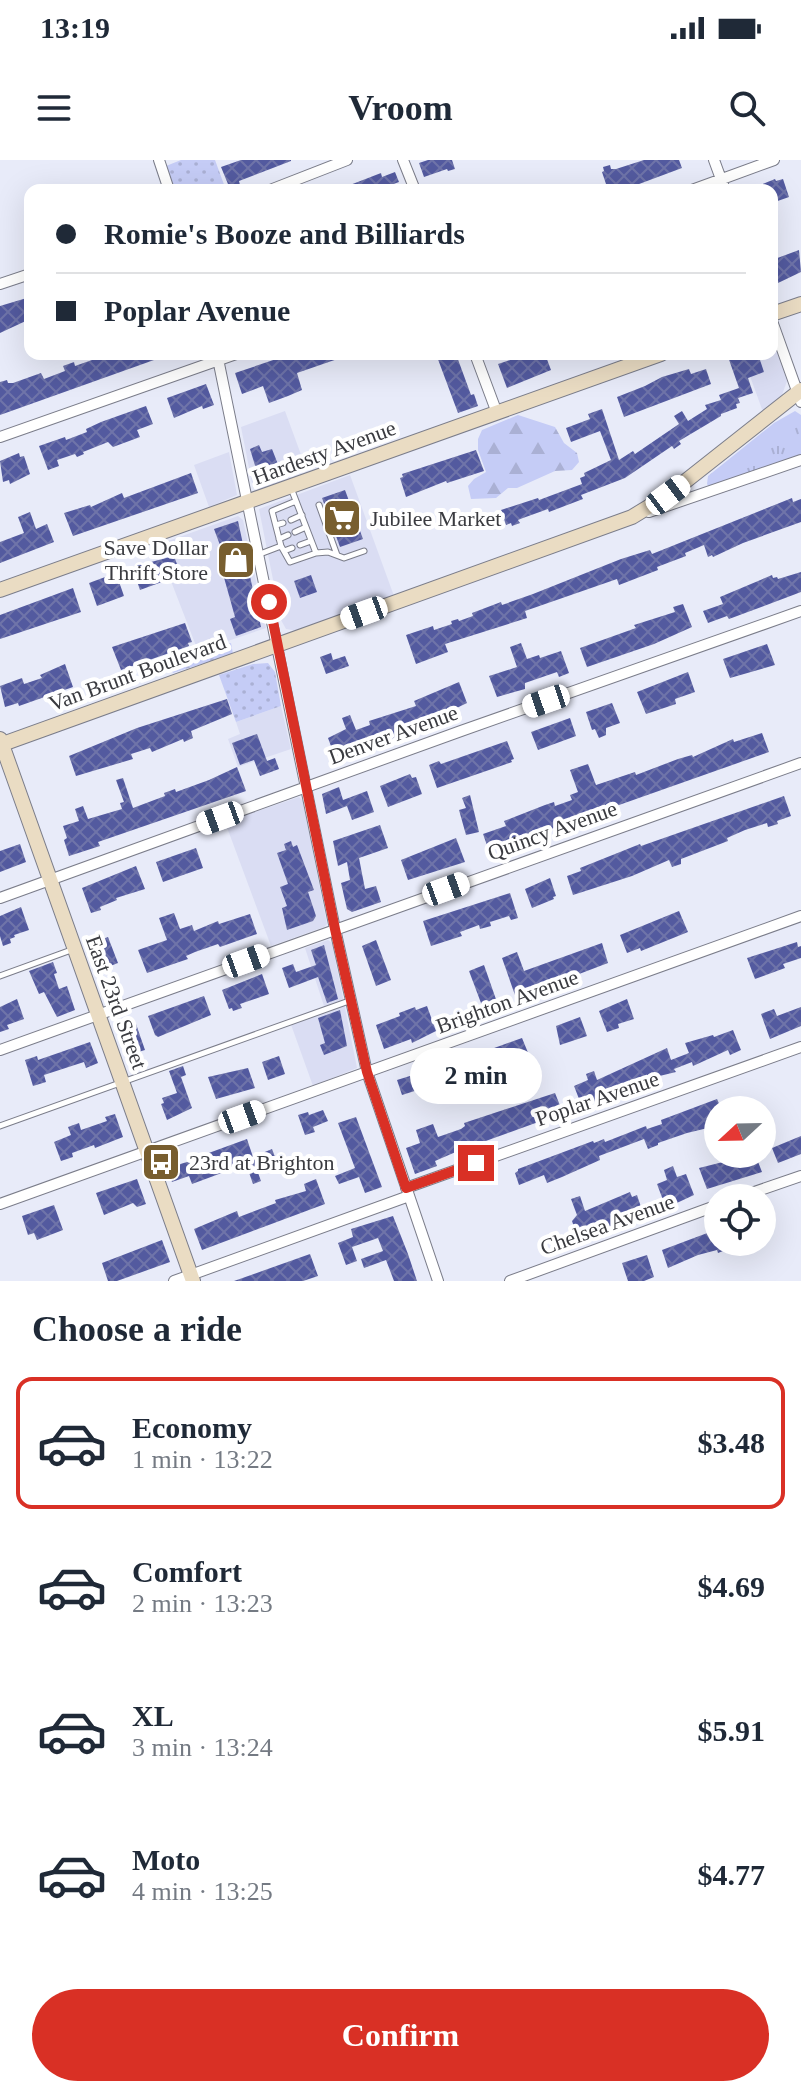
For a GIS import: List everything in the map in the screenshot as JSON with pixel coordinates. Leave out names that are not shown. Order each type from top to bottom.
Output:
[{"type":"main road","points":[[778,313],[801,304]]},
{"type":"main road","points":[[778,315],[801,314]]},
{"type":"main road","name":"Hardesty Avenue","points":[[0,590],[248,503],[270,503],[497,413],[644,360]]},
{"type":"main road","name":"Van Brunt Boulevard","points":[[1,743],[632,517],[668,495],[800,393]]},
{"type":"main road","name":"East 23rd Street","points":[[1,743],[192,1278]]},
{"type":"street","points":[[159,160],[167,184]]},
{"type":"street","points":[[285,184],[347,160]]},
{"type":"street","points":[[403,160],[413,184]]},
{"type":"street","points":[[714,160],[723,184]]},
{"type":"street","points":[[725,184],[774,160]]},
{"type":"street","points":[[0,284],[24,276]]},
{"type":"street","points":[[778,336],[800,393]]},
{"type":"street","points":[[0,437],[210,360]]},
{"type":"street","points":[[219,360],[367,1072],[438,1281]]},
{"type":"street","points":[[477,360],[497,413]]},
{"type":"street","points":[[632,517],[801,460]]},
{"type":"street","name":"Denver Avenue","points":[[0,898],[801,611]]},
{"type":"street","name":"Quincy Avenue","points":[[0,1050],[801,763]]},
{"type":"street","name":"Brighton Avenue","points":[[0,1204],[801,916]]},
{"type":"street","name":"Poplar Avenue","points":[[174,1281],[192,1278],[408,1192],[801,1047]]},
{"type":"street","points":[[776,1185],[801,1176]]},
{"type":"street","name":"Chelsea Avenue","points":[[510,1281],[704,1210]]},
{"type":"lane","points":[[294,494],[316,553]]},
{"type":"lane","points":[[270,503],[282,549],[290,562],[316,553],[328,552],[344,558],[364,551]]},
{"type":"lane","points":[[319,505],[337,555]]},
{"type":"lane","points":[[291,520],[302,515]]},
{"type":"lane","points":[[276,525],[283,523]]},
{"type":"lane","points":[[295,532],[306,527]]},
{"type":"lane","points":[[279,539],[288,535]]},
{"type":"lane","points":[[300,545],[311,541]]},
{"type":"lane","points":[[259,554],[292,548]]},
{"type":"lane","points":[[0,976],[75,949]]},
{"type":"lane","points":[[0,1126],[351,1000]]},
{"type":"shaded area","points":[[778,353],[787,381],[782,395],[763,412],[744,360],[778,360]]},
{"type":"shaded area","points":[[285,411],[307,471],[259,489],[253,488],[241,427]]},
{"type":"shaded area","points":[[229,452],[237,495],[209,507],[194,465]]},
{"type":"shaded area","points":[[350,475],[394,596],[298,631],[286,629],[281,620],[259,509]]},
{"type":"shaded area","points":[[238,516],[243,520],[266,628],[198,651],[157,545]]},
{"type":"shaded area","points":[[281,706],[291,749],[238,767],[228,739],[240,734],[236,722]]},
{"type":"shaded area","points":[[299,797],[303,801],[327,924],[271,946],[225,822]]},
{"type":"shaded area","points":[[328,940],[332,943],[357,1068],[313,1086],[289,1019],[324,1006],[305,948]]},
{"type":"green space","points":[[181,160],[215,160],[224,184],[173,184],[166,166]]},
{"type":"green space","points":[[795,411],[801,415],[801,455],[709,487],[708,476],[774,423]]},
{"type":"green space","points":[[518,415],[555,427],[564,443],[577,453],[579,462],[572,470],[555,471],[517,488],[508,488],[496,498],[471,499],[468,486],[486,472],[478,450],[482,430]]},
{"type":"green space","points":[[231,643],[233,654],[173,673],[170,665]]},
{"type":"green space","points":[[268,663],[275,672],[281,706],[236,722],[219,675],[253,664]]},
{"type":"building","points":[[241,160],[291,160],[239,181],[240,184],[228,184],[221,167]]},
{"type":"building","points":[[452,160],[455,169],[424,177],[419,163]]},
{"type":"building","points":[[644,160],[679,160],[682,168],[639,184],[606,184],[603,167],[610,165],[611,169]]},
{"type":"building","points":[[395,172],[399,182],[353,184],[381,173],[382,177]]},
{"type":"building","points":[[783,179],[789,197],[778,201],[778,184],[763,184]]},
{"type":"building","points":[[799,250],[801,272],[778,283],[778,258]]},
{"type":"building","points":[[24,299],[24,322],[0,333],[0,306]]},
{"type":"building","points":[[92,360],[154,360],[0,415],[0,382],[7,380],[13,383],[41,373],[44,379],[65,371],[63,366],[74,362],[75,366]]},
{"type":"building","points":[[273,360],[335,360],[297,373],[302,390],[269,403],[263,386],[242,394],[235,373]]},
{"type":"building","points":[[438,360],[458,360],[471,395],[474,394],[478,406],[458,413]]},
{"type":"building","points":[[510,360],[547,360],[551,370],[507,388],[498,364]]},
{"type":"building","points":[[729,360],[760,360],[764,372],[748,378],[753,393],[738,398],[740,403],[736,404],[737,408],[721,414],[679,441],[681,444],[674,449],[672,446],[625,478],[581,495],[583,499],[523,518],[512,526],[511,523],[506,525],[501,510],[582,484],[580,478],[585,476],[584,473],[611,460],[600,431],[571,442],[566,428],[590,419],[588,414],[602,409],[619,460],[633,451],[635,454],[679,424],[674,416],[682,411],[688,421],[707,409],[705,405],[721,400],[719,395],[739,388]]},
{"type":"building","points":[[689,369],[691,374],[706,369],[711,384],[624,417],[617,397]]},
{"type":"building","points":[[206,384],[214,405],[203,409],[202,406],[174,418],[167,398]]},
{"type":"building","points":[[146,406],[153,424],[137,430],[140,437],[113,447],[108,442],[77,457],[75,454],[57,460],[59,466],[48,470],[39,446],[65,437],[66,440],[87,432],[86,429],[101,422]]},
{"type":"building","points":[[259,445],[262,452],[272,449],[283,477],[261,485],[250,449]]},
{"type":"building","points":[[476,450],[484,471],[446,481],[406,497],[400,478],[402,474]]},
{"type":"building","points":[[19,453],[20,457],[24,456],[30,474],[10,484],[9,480],[3,482],[0,461]]},
{"type":"building","points":[[191,473],[198,493],[73,536],[64,513],[91,507],[122,493],[124,498]]},
{"type":"building","name":"Jubilee Market","points":[[345,490],[363,539],[340,547],[322,498]]},
{"type":"building","points":[[792,498],[793,502],[801,499],[801,522],[713,557],[708,557],[704,545],[657,567],[658,570],[619,585],[617,579],[525,611],[527,618],[445,644],[448,652],[416,664],[406,635],[433,626],[434,630],[452,624],[451,621],[473,616],[472,613],[533,594],[621,559],[650,550],[652,554]]},
{"type":"building","points":[[30,512],[36,529],[47,524],[54,542],[0,563],[0,542],[24,533],[18,517]]},
{"type":"building","points":[[238,521],[261,627],[236,636],[230,619],[235,617],[223,574],[230,572],[214,529]]},
{"type":"building","points":[[174,556],[181,575],[140,590],[132,567]]},
{"type":"building","points":[[801,572],[801,592],[729,619],[727,616],[708,623],[703,611],[723,604],[720,597],[772,575],[778,579]]},
{"type":"building","points":[[116,573],[124,596],[97,606],[89,583]]},
{"type":"building","points":[[311,575],[317,592],[300,598],[294,581]]},
{"type":"building","points":[[73,588],[81,612],[0,639],[0,615]]},
{"type":"building","points":[[683,604],[692,627],[587,667],[580,648],[675,612],[673,607]]},
{"type":"building","points":[[185,623],[192,642],[188,643],[189,646],[121,670],[112,647]]},
{"type":"building","points":[[521,643],[527,659],[561,651],[569,673],[559,677],[557,672],[525,683],[525,689],[497,697],[489,676],[517,667],[510,647]]},
{"type":"building","points":[[767,644],[775,665],[730,678],[723,659]]},
{"type":"building","points":[[331,653],[333,660],[345,656],[349,666],[326,674],[320,657]]},
{"type":"building","points":[[65,664],[73,687],[19,706],[18,703],[5,707],[0,686],[22,678],[24,684],[42,678],[40,675]]},
{"type":"building","points":[[688,672],[695,692],[675,699],[676,704],[646,714],[637,692]]},
{"type":"building","points":[[459,682],[467,703],[432,720],[433,723],[336,760],[328,738],[346,729],[342,718],[350,715],[356,730],[370,725],[369,721],[416,706],[414,701]]},
{"type":"building","points":[[227,699],[232,714],[191,731],[193,738],[152,752],[150,748],[131,754],[133,759],[76,776],[69,756],[137,728]]},
{"type":"building","points":[[612,703],[620,723],[606,728],[606,735],[599,738],[595,729],[592,730],[586,712]]},
{"type":"building","points":[[570,718],[576,736],[538,750],[531,732]]},
{"type":"building","points":[[762,733],[769,752],[489,851],[483,834],[506,826],[504,821],[554,802],[555,806],[572,800],[570,795],[578,792],[570,770],[588,764],[596,785],[693,757],[733,739],[734,742]]},
{"type":"building","points":[[257,734],[267,761],[275,758],[279,769],[260,776],[254,760],[240,765],[232,743]]},
{"type":"building","points":[[507,741],[514,759],[512,762],[437,788],[429,765],[439,761],[441,764]]},
{"type":"building","points":[[237,767],[246,791],[98,842],[100,846],[69,856],[63,826],[79,821],[75,809],[83,806],[88,819],[122,809],[120,803],[124,802],[116,780],[123,778],[133,808],[165,796],[164,793],[175,789],[176,792]]},
{"type":"building","points":[[410,774],[412,778],[416,777],[422,794],[388,807],[380,786]]},
{"type":"building","points":[[339,787],[343,800],[367,791],[374,812],[352,820],[347,806],[326,814],[322,794]]},
{"type":"building","points":[[470,795],[479,832],[466,835],[459,810],[466,808],[462,798]]},
{"type":"building","points":[[784,796],[791,816],[777,821],[778,824],[768,827],[767,823],[745,830],[727,838],[728,841],[681,859],[681,864],[672,867],[669,860],[573,895],[567,876],[581,871],[580,868],[640,844]]},
{"type":"building","points":[[380,825],[388,848],[359,858],[365,889],[376,886],[381,902],[352,912],[347,909],[341,883],[350,880],[347,862],[338,866],[333,841]]},
{"type":"building","points":[[456,838],[465,862],[408,880],[401,860]]},
{"type":"building","points":[[291,841],[293,847],[297,845],[314,890],[308,892],[316,916],[313,921],[287,930],[282,908],[287,906],[280,887],[288,884],[277,853],[286,850],[284,844]]},
{"type":"building","points":[[20,844],[26,862],[0,872],[0,851]]},
{"type":"building","points":[[196,848],[203,868],[163,882],[156,862]]},
{"type":"building","points":[[136,866],[145,889],[116,898],[100,907],[101,910],[91,913],[82,888]]},
{"type":"building","points":[[550,878],[556,896],[532,908],[525,889]]},
{"type":"building","points":[[510,893],[518,918],[511,920],[509,916],[480,929],[479,925],[460,932],[462,936],[431,946],[423,921]]},
{"type":"building","points":[[21,907],[29,930],[14,935],[11,943],[3,946],[0,916]]},
{"type":"building","points":[[679,911],[688,932],[641,951],[640,948],[627,953],[620,935]]},
{"type":"building","points":[[174,913],[180,929],[192,925],[194,931],[218,921],[219,924],[250,914],[257,934],[195,952],[186,956],[188,959],[147,973],[138,950],[167,940],[159,918]]},
{"type":"building","points":[[108,937],[118,963],[100,970],[91,943]]},
{"type":"building","points":[[376,940],[391,980],[376,986],[362,946]]},
{"type":"building","points":[[797,942],[798,947],[801,946],[801,958],[783,964],[785,968],[755,979],[747,958]]},
{"type":"building","points":[[602,943],[608,963],[516,998],[502,958],[517,952],[524,971]]},
{"type":"building","points":[[324,945],[338,999],[327,1003],[318,977],[289,988],[282,968],[293,964],[296,972],[316,965],[311,950]]},
{"type":"building","points":[[53,962],[59,989],[67,986],[75,1010],[57,1017],[44,992],[39,994],[29,971]]},
{"type":"building","points":[[484,965],[498,1005],[484,1011],[469,971]]},
{"type":"building","points":[[262,974],[269,994],[240,1004],[242,1008],[229,1009],[222,990]]},
{"type":"building","points":[[204,996],[211,1015],[158,1037],[155,1035],[148,1016]]},
{"type":"building","points":[[17,999],[24,1019],[7,1025],[9,1029],[0,1032],[0,1007]]},
{"type":"building","points":[[627,999],[634,1019],[618,1024],[619,1028],[607,1032],[599,1011]]},
{"type":"building","points":[[427,1006],[436,1031],[412,1043],[411,1039],[384,1049],[376,1025],[415,1007],[416,1010]]},
{"type":"building","points":[[801,1007],[801,1026],[770,1039],[761,1014],[774,1009],[777,1016]]},
{"type":"building","points":[[340,1010],[347,1046],[324,1055],[320,1045],[325,1043],[318,1018]]},
{"type":"building","points":[[580,1017],[587,1036],[560,1045],[556,1026]]},
{"type":"building","points":[[136,1024],[145,1050],[135,1053],[134,1049],[130,1050],[123,1029]]},
{"type":"building","points":[[733,1030],[741,1050],[730,1055],[728,1050],[693,1066],[692,1062],[674,1069],[676,1072],[643,1080],[584,1106],[581,1104],[574,1086],[588,1080],[586,1074],[594,1071],[597,1080],[667,1048],[671,1060],[689,1053],[685,1043]]},
{"type":"building","points":[[522,1038],[531,1060],[521,1064],[519,1059],[499,1066],[480,1078],[478,1074],[457,1082],[450,1064]]},
{"type":"building","points":[[90,1042],[98,1063],[86,1068],[84,1062],[44,1075],[46,1082],[33,1086],[25,1060],[37,1056],[38,1060]]},
{"type":"building","points":[[279,1056],[285,1074],[268,1080],[262,1062]]},
{"type":"building","points":[[183,1066],[186,1075],[181,1077],[192,1108],[167,1120],[162,1098],[177,1093],[169,1071]]},
{"type":"building","points":[[248,1068],[255,1088],[216,1099],[208,1077]]},
{"type":"building","points":[[426,1071],[432,1088],[402,1095],[397,1080]]},
{"type":"building","points":[[555,1093],[563,1113],[458,1151],[435,1161],[437,1166],[415,1174],[406,1148],[420,1143],[416,1130],[433,1124],[438,1137],[461,1129],[464,1123]]},
{"type":"building","points":[[704,1104],[704,1129],[648,1149],[644,1139],[599,1156],[600,1160],[547,1183],[544,1175],[519,1185],[515,1173],[518,1169],[593,1141],[604,1139],[605,1142],[646,1126],[647,1129],[662,1124],[661,1120]]},
{"type":"building","points":[[323,1110],[328,1121],[313,1127],[315,1132],[305,1135],[298,1115]]},
{"type":"building","points":[[115,1114],[123,1137],[72,1153],[73,1157],[61,1161],[54,1142],[71,1135],[68,1127],[79,1123],[81,1130],[107,1121],[105,1117]]},
{"type":"building","points":[[356,1117],[382,1187],[365,1193],[359,1177],[339,1184],[335,1176],[355,1168],[338,1123]]},
{"type":"building","points":[[801,1136],[801,1154],[778,1163],[776,1146]]},
{"type":"building","points":[[247,1139],[253,1157],[272,1149],[277,1162],[257,1170],[261,1181],[253,1184],[246,1164],[192,1184],[189,1176],[172,1182],[167,1168]]},
{"type":"building","points":[[673,1166],[677,1177],[686,1174],[694,1195],[666,1208],[657,1184],[667,1180],[664,1170]]},
{"type":"building","points":[[699,1168],[760,1168],[762,1172],[723,1184],[705,1184]]},
{"type":"building","points":[[137,1179],[146,1204],[137,1207],[133,1203],[104,1215],[96,1193]]},
{"type":"building","points":[[316,1179],[325,1204],[202,1250],[194,1229],[237,1211],[239,1217],[276,1203],[275,1200],[306,1191],[304,1184]]},
{"type":"building","points":[[630,1192],[632,1197],[637,1195],[643,1213],[578,1239],[572,1221],[577,1215],[571,1199],[580,1196],[585,1211]]},
{"type":"building","points":[[54,1205],[63,1230],[37,1240],[34,1233],[28,1235],[22,1216]]},
{"type":"building","points":[[393,1216],[417,1281],[394,1281],[386,1260],[364,1268],[361,1259],[383,1251],[378,1238],[352,1247],[357,1261],[346,1265],[338,1243],[353,1237],[351,1229]]},
{"type":"building","points":[[704,1234],[704,1253],[668,1268],[662,1250]]},
{"type":"building","points":[[162,1240],[170,1262],[117,1281],[108,1281],[102,1263]]},
{"type":"building","points":[[310,1254],[318,1276],[303,1281],[234,1281]]},
{"type":"building","points":[[647,1255],[654,1277],[644,1281],[628,1281],[622,1263]]},
{"type":"place","name":"Jubilee Market","points":[[342,518]]},
{"type":"place","name":"Save Dollar Thrift Store","points":[[236,560]]},
{"type":"place","name":"23rd at Brighton","points":[[161,1162]]},
{"type":"route","points":[[269,602],[367,1072],[406,1188],[476,1163]]}]
